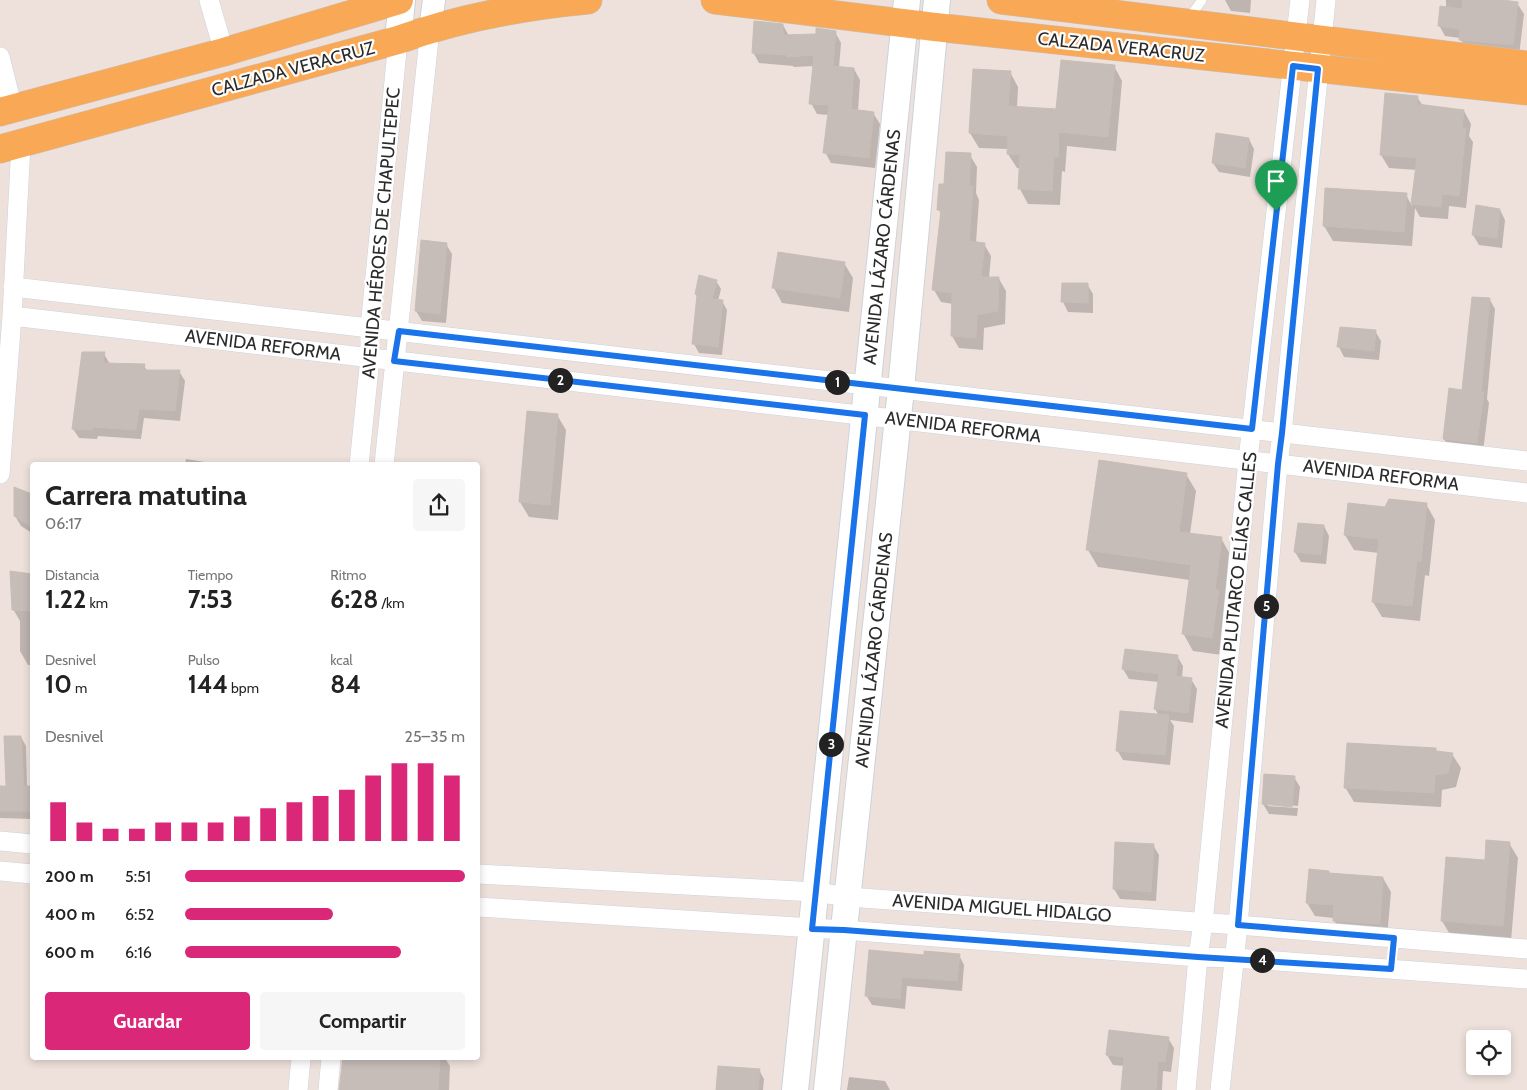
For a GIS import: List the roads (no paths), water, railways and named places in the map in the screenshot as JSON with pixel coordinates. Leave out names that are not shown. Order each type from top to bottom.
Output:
[{"type":"main road","name":"CALZADA VERACRUZ","points":[[7,110],[224,52],[400,0]]},
{"type":"main road","name":"AVENIDA HÉROES DE CHAPULTEPEC","points":[[398,40],[400,0]]},
{"type":"main road","name":"CALZADA VERACRUZ","points":[[10,146],[398,40],[430,28],[539,5],[588,0]]},
{"type":"main road","name":"CALZADA VERACRUZ","points":[[715,0],[936,13],[1306,68],[1527,91]]},
{"type":"main road","name":"CALZADA VERACRUZ","points":[[1001,0],[1527,65]]},
{"type":"main road","name":"AVENIDA LÁZARO CÁRDENAS","points":[[795,1090],[906,12]]},
{"type":"main road","name":"AVENIDA LÁZARO CÁRDENAS","points":[[828,1090],[898,420],[936,13]]},
{"type":"street","points":[[209,0],[224,52]]},
{"type":"street","name":"AVENIDA HÉROES DE CHAPULTEPEC","points":[[384,462],[434,0]]},
{"type":"street","name":"AVENIDA PLUTARCO ELÍAS CALLES","points":[[1186,1090],[1248,460],[1306,68],[1309,39],[1300,0]]},
{"type":"street","name":"AVENIDA PLUTARCO ELÍAS CALLES","points":[[1220,1090],[1238,925],[1282,433],[1306,68],[1309,39],[1326,0]]},
{"type":"street","name":"AVENIDA HÉROES DE CHAPULTEPEC","points":[[359,462],[370,358],[370,328],[398,40]]},
{"type":"street","points":[[0,57],[7,110]]},
{"type":"street","points":[[0,474],[13,287],[10,146]]},
{"type":"street","name":"AVENIDA REFORMA","points":[[13,287],[1527,461]]},
{"type":"street","name":"AVENIDA REFORMA","points":[[12,316],[1527,492]]},
{"type":"street","points":[[0,841],[30,844]]},
{"type":"street","points":[[0,871],[30,874]]},
{"type":"street","name":"AVENIDA MIGUEL HIDALGO","points":[[480,874],[816,892],[848,897],[1238,925],[1527,949]]},
{"type":"street","name":"AVENIDA MIGUEL HIDALGO","points":[[480,907],[844,930],[1198,957],[1527,979]]},
{"type":"street","points":[[1391,969],[1394,938]]},
{"type":"street","points":[[298,1090],[301,1060]]},
{"type":"street","points":[[328,1090],[331,1060]]},
{"type":"lane","points":[[1186,23],[1202,0]]}]
